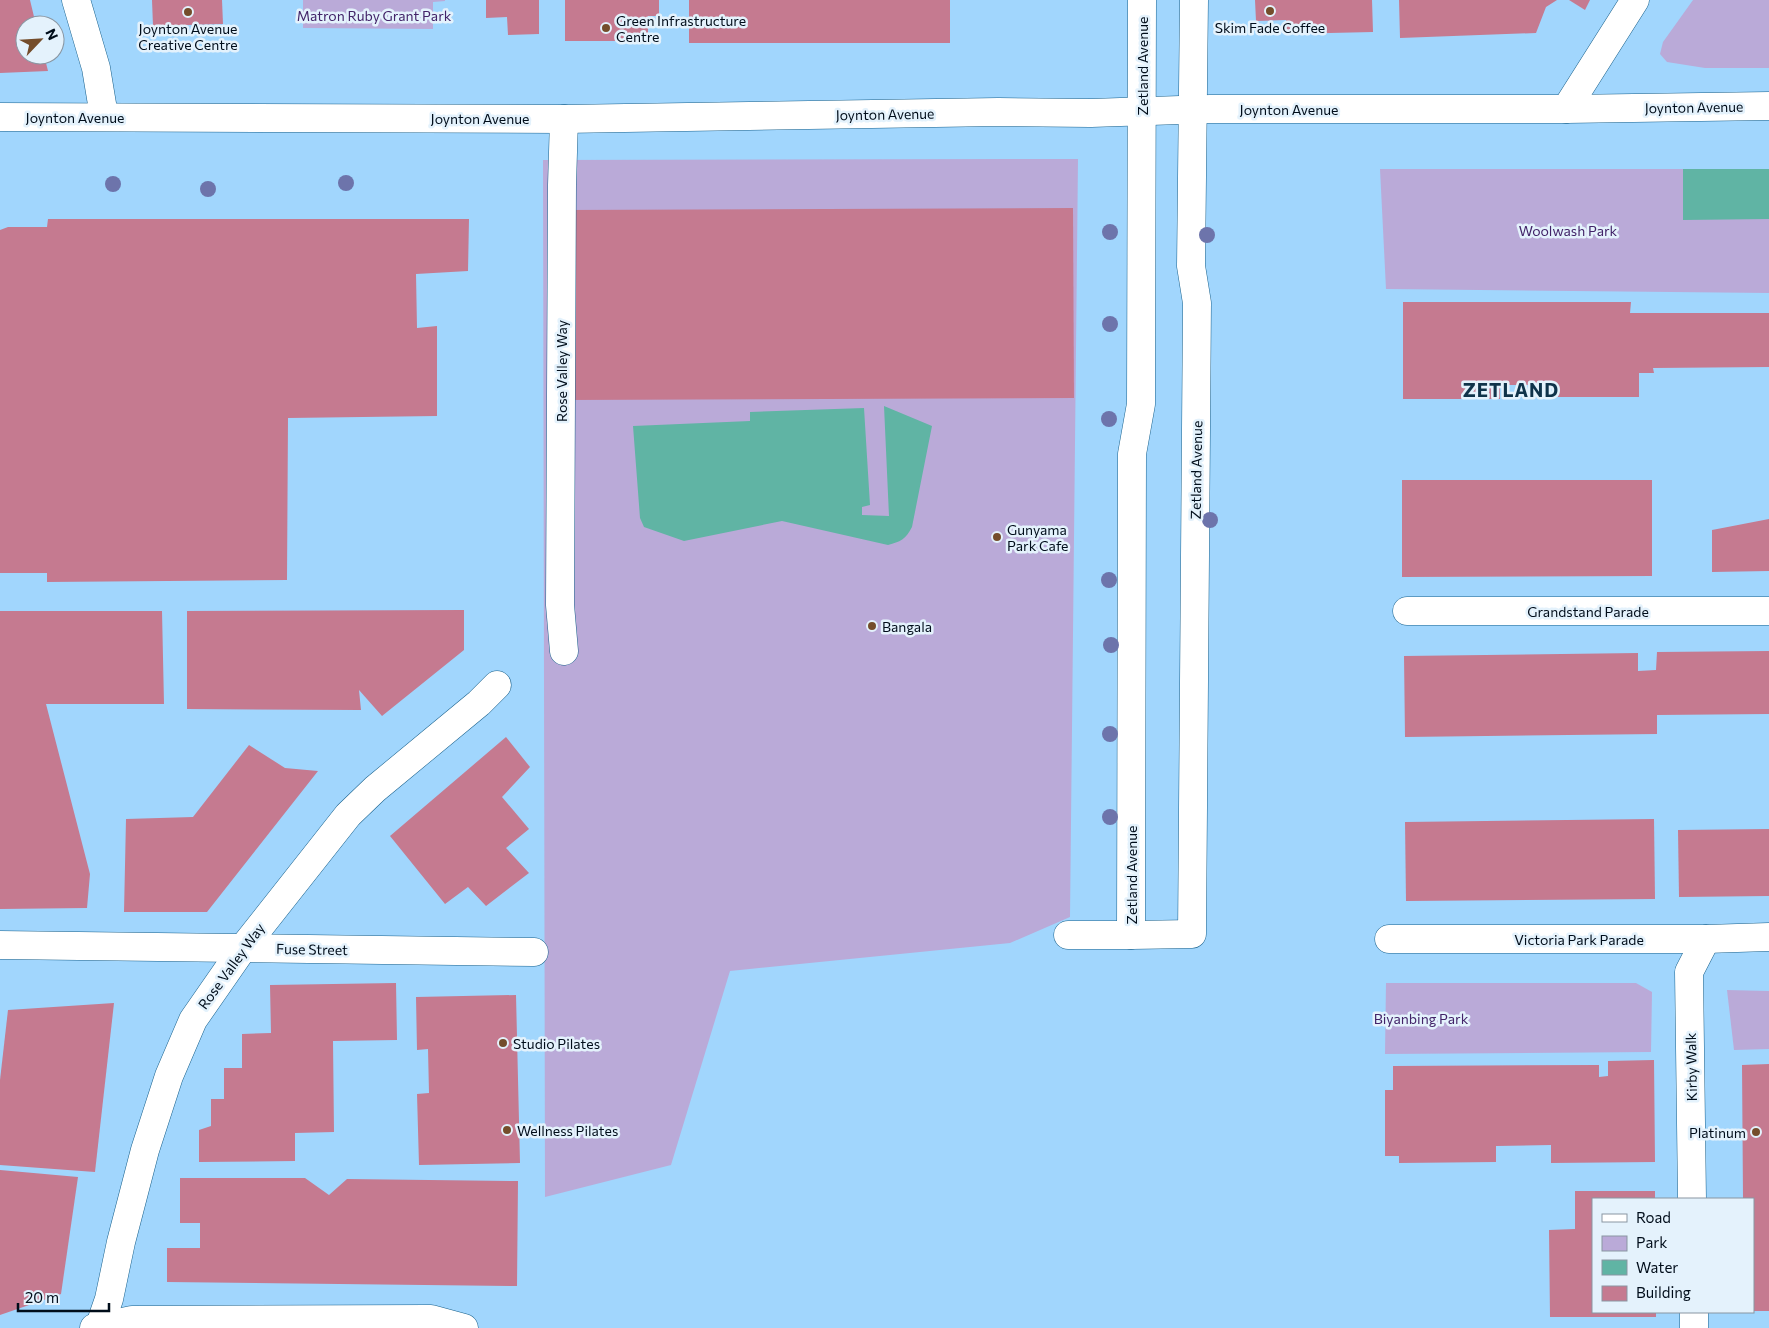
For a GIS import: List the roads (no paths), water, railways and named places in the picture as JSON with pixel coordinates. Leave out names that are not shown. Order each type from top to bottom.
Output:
[{"type":"street","points":[[76,0],[96,68],[104,116]]},
{"type":"street","name":"Zetland Avenue","points":[[1142,0],[1141,404],[1132,454],[1131,935],[1192,934],[1197,303],[1191,266],[1194,0]]},
{"type":"street","points":[[1566,109],[1636,0]]},
{"type":"street","name":"Joynton Avenue","points":[[0,117],[564,119],[998,112],[1091,113],[1193,110],[1566,109],[1769,106]]},
{"type":"street","name":"Rose Valley Way","points":[[564,119],[561,623],[564,650]]},
{"type":"street","name":"Grandstand Parade","points":[[1407,611],[1769,610]]},
{"type":"street","name":"Rose Valley Way","points":[[97,1328],[109,1299],[121,1242],[145,1150],[169,1076],[193,1020],[243,948],[348,815],[375,789],[480,703],[497,685]]},
{"type":"street","points":[[1068,935],[1131,935]]},
{"type":"street","name":"Victoria Park Parade","points":[[1390,939],[1706,939],[1769,937]]},
{"type":"street","name":"Kirby Walk","points":[[1692,1198],[1690,972],[1706,939]]},
{"type":"street","name":"Fuse Street","points":[[0,945],[534,952]]},
{"type":"street","points":[[1694,1313],[1694,1328]]},
{"type":"street","points":[[97,1328],[132,1320],[170,1324],[432,1319],[464,1328]]},
{"type":"water","points":[[1683,169],[1769,169],[1769,219],[1683,220]]},
{"type":"water","points":[[884,406],[932,426],[912,527],[905,537],[899,541],[888,545],[782,521],[684,541],[644,527],[640,518],[633,426],[750,421],[750,412],[864,408],[870,505],[862,507],[862,515],[889,516]]},
{"type":"place","name":"Skim Fade Coffee","points":[[1270,11]]},
{"type":"place","name":"Joynton Avenue Creative Centre","points":[[188,12]]},
{"type":"place","name":"Green Infrastructure Centre","points":[[606,28]]},
{"type":"place","name":"Gunyama Park Cafe","points":[[997,537]]},
{"type":"place","name":"Bangala","points":[[872,626]]},
{"type":"place","name":"Studio Pilates","points":[[503,1043]]},
{"type":"place","name":"Wellness Pilates","points":[[507,1130]]},
{"type":"place","name":"Platinum","points":[[1756,1132]]},
{"type":"district","name":"ZETLAND","points":[[1511,389]]},
{"type":"park label","name":"Matron Ruby Grant Park","points":[[374,15]]},
{"type":"park label","name":"Woolwash Park","points":[[1568,230]]},
{"type":"park label","name":"Biyanbing Park","points":[[1421,1018]]}]
